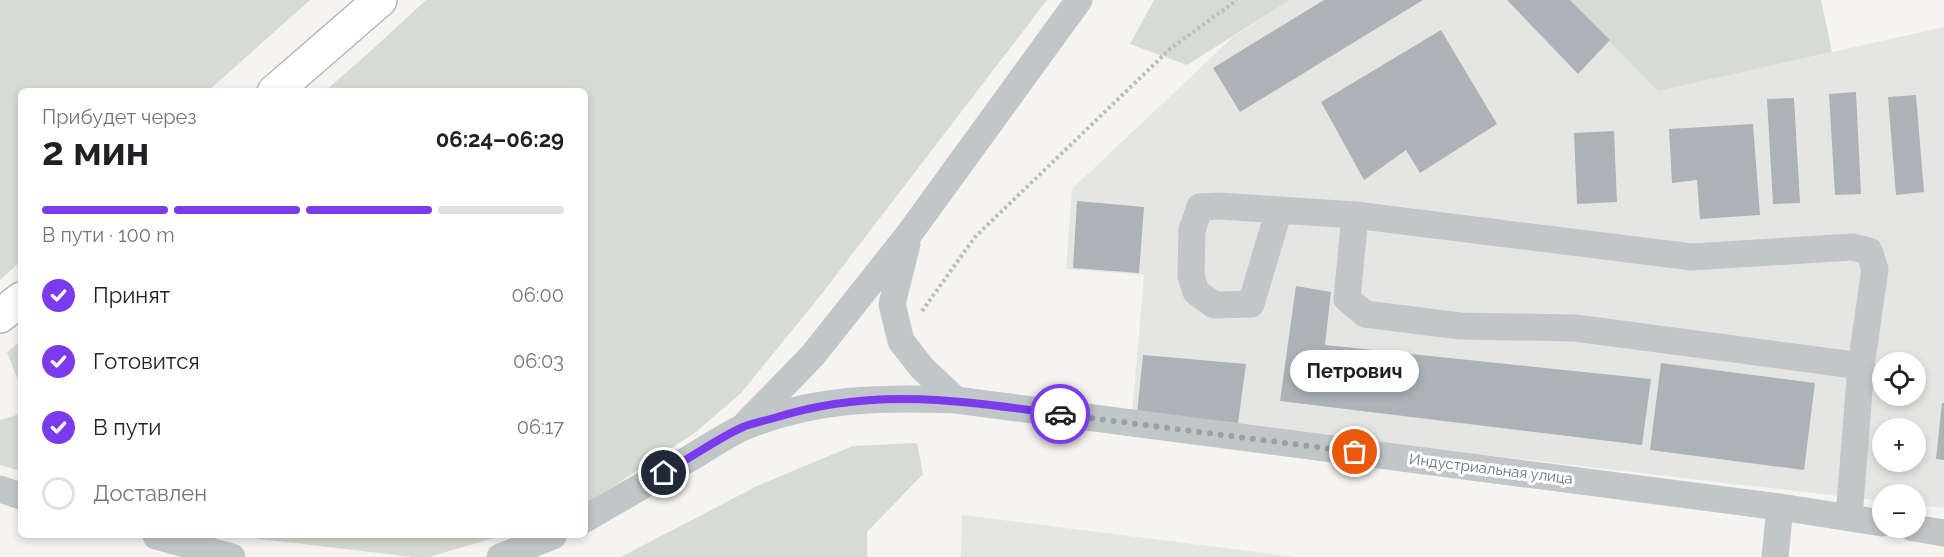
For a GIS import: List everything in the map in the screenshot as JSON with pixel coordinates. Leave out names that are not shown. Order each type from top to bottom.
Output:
[{"type":"main road","points":[[279,88],[380,0]]},
{"type":"main road","points":[[0,316],[18,301]]},
{"type":"street","points":[[588,517],[743,427],[813,355],[909,234],[1079,0]]},
{"type":"street","points":[[1279,210],[1355,215],[1692,257],[1852,247],[1869,251],[1875,269],[1861,366],[1849,518]]},
{"type":"street","points":[[1355,215],[1347,299],[1365,314],[1460,326],[1575,328],[1861,366]]},
{"type":"street","points":[[909,234],[892,304],[901,341],[922,368],[956,400]]},
{"type":"street","name":"Индустриальная улица","points":[[743,427],[793,412],[852,400],[891,398],[956,400],[1780,507],[1872,521]]},
{"type":"street","points":[[0,489],[18,495]]},
{"type":"street","points":[[1775,557],[1780,507]]},
{"type":"street","points":[[1926,530],[1944,533]]},
{"type":"street","points":[[163,538],[232,557]]},
{"type":"street","points":[[500,557],[548,538]]},
{"type":"path","points":[[901,341],[975,237],[1170,49],[1237,0]]},
{"type":"shaded area","points":[[0,0],[310,0],[211,88],[18,88],[18,264],[0,280]]},
{"type":"shaded area","points":[[426,0],[1047,0],[820,296],[741,393],[696,432],[588,503],[588,88],[329,88]]},
{"type":"shaded area","points":[[1154,0],[1290,0],[1187,65],[1130,44]]},
{"type":"shaded area","points":[[1290,0],[1568,0],[1658,91],[1944,27],[1944,508],[1926,506],[1926,484],[1872,484],[1872,500],[1132,414],[1144,275],[1066,269],[1072,189],[1234,36]]},
{"type":"shaded area","points":[[1568,0],[1821,0],[1832,52],[1658,91]]},
{"type":"shaded area","points":[[18,343],[18,380],[7,352]]},
{"type":"shaded area","points":[[18,414],[18,470],[0,465],[0,420]]},
{"type":"shaded area","points":[[917,443],[923,474],[867,532],[867,557],[621,557],[759,485],[853,446]]},
{"type":"shaded area","points":[[962,515],[1296,557],[961,557]]},
{"type":"shaded area","points":[[255,538],[493,538],[429,557]]},
{"type":"building","points":[[1324,0],[1423,0],[1240,112],[1213,68]]},
{"type":"building","points":[[1507,0],[1570,0],[1610,40],[1578,74]]},
{"type":"building","points":[[1441,30],[1497,124],[1420,173],[1406,150],[1364,180],[1321,102]]},
{"type":"building","points":[[1856,92],[1861,194],[1835,195],[1829,94]]},
{"type":"building","points":[[1916,95],[1924,192],[1896,195],[1888,97]]},
{"type":"building","points":[[1794,98],[1800,203],[1773,204],[1767,99]]},
{"type":"building","points":[[1753,124],[1760,215],[1700,219],[1697,180],[1672,183],[1669,129]]},
{"type":"building","points":[[1614,131],[1617,202],[1577,204],[1574,133]]},
{"type":"building","points":[[1077,201],[1144,207],[1139,273],[1073,268]]},
{"type":"building","points":[[1296,286],[1331,292],[1325,345],[1651,379],[1642,445],[1280,401]]},
{"type":"building","points":[[1143,355],[1246,364],[1238,423],[1137,413]]},
{"type":"building","points":[[1661,363],[1815,383],[1804,470],[1650,450]]},
{"type":"building","points":[[1942,403],[1944,403],[1944,460],[1936,459]]},
{"type":"way so far","points":[[1060,414],[1355,452]]},
{"type":"place","name":"Петрович","points":[[1355,452]]},
{"type":"route","points":[[664,473],[743,427],[793,412],[852,400],[891,398],[956,400],[1060,414]]}]
